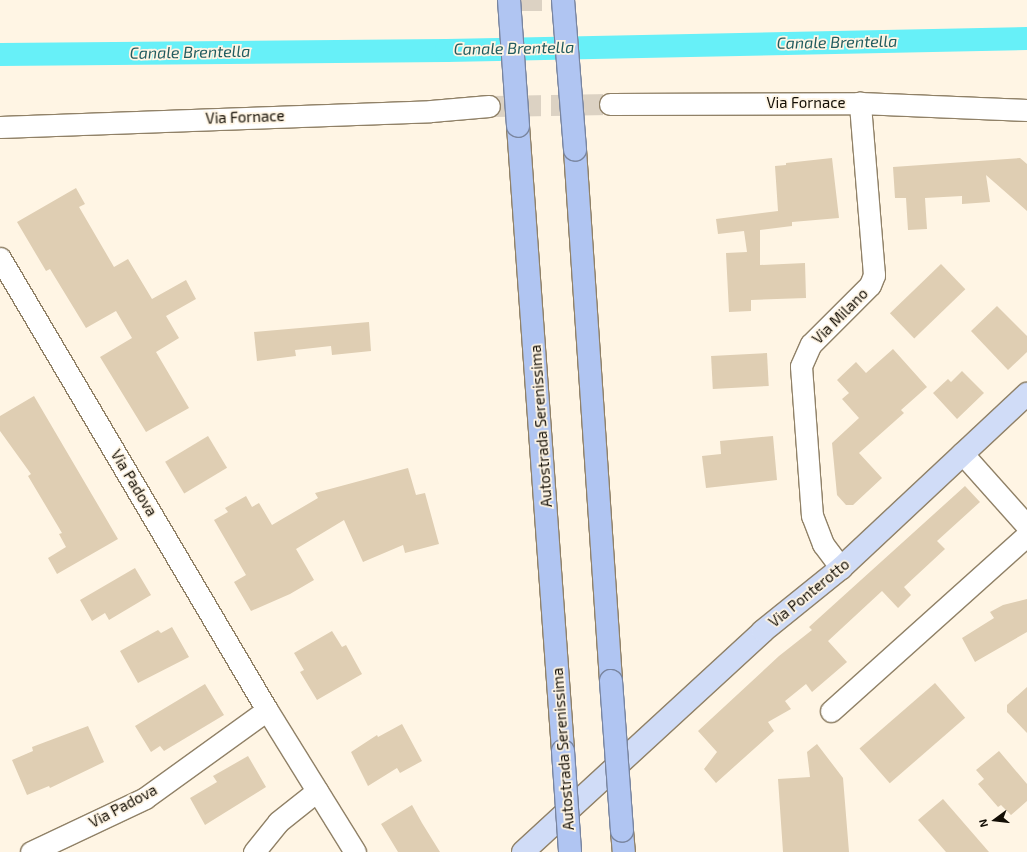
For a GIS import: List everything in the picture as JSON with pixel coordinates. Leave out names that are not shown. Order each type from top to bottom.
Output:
[{"type":"highway","name":"Autostrada Serenissima","points":[[509,0],[570,852]]},
{"type":"highway","points":[[563,0],[575,150],[623,842]]},
{"type":"main road","name":"Via Ponterotto","points":[[523,852],[763,631],[841,568],[962,453],[1027,394]]},
{"type":"street","name":"Via Fornace","points":[[1001,110],[1027,100]]},
{"type":"street","name":"Via Fornace","points":[[610,104],[860,103],[1027,110]]},
{"type":"street","name":"Via Milano","points":[[841,568],[823,544],[812,516],[801,366],[811,344],[870,285],[874,275],[860,103]]},
{"type":"street","name":"Via Fornace","points":[[0,127],[431,111],[489,106]]},
{"type":"street","name":"Via Padova","points":[[0,258],[267,710],[356,852]]},
{"type":"street","points":[[962,453],[1027,526]]},
{"type":"street","points":[[831,711],[1027,535]]},
{"type":"street","name":"Via Padova","points":[[31,852],[145,798],[267,710]]},
{"type":"street","points":[[254,852],[278,822],[317,791]]},
{"type":"building","points":[[832,158],[839,218],[792,222],[792,226],[760,230],[760,265],[805,263],[806,298],[751,300],[751,311],[729,312],[726,253],[747,252],[744,231],[718,234],[716,219],[778,211],[775,166],[786,165],[786,163]]},
{"type":"building","points":[[1020,158],[1027,164],[1027,211],[986,175],[990,202],[962,204],[962,196],[925,198],[927,229],[908,230],[906,198],[895,198],[893,167]]},
{"type":"building","points":[[76,188],[85,204],[79,207],[114,267],[128,259],[152,299],[186,280],[196,299],[166,316],[179,338],[156,352],[189,408],[146,432],[100,357],[132,338],[116,311],[86,328],[50,269],[46,271],[17,222]]},
{"type":"building","points":[[941,264],[965,289],[914,338],[890,313]]},
{"type":"building","points":[[997,306],[1027,336],[1027,352],[1008,370],[971,331]]},
{"type":"building","points":[[369,322],[371,351],[332,355],[331,346],[295,350],[296,356],[257,361],[254,332]]},
{"type":"building","points":[[893,349],[927,387],[901,410],[904,413],[859,453],[882,478],[853,505],[846,505],[837,495],[832,443],[859,418],[842,399],[849,393],[837,380],[856,362],[866,373]]},
{"type":"building","points":[[767,353],[769,386],[713,389],[711,356]]},
{"type":"building","points":[[962,371],[984,393],[957,419],[933,393],[948,379],[951,382]]},
{"type":"building","points":[[34,396],[118,539],[57,574],[48,558],[66,547],[59,534],[62,533],[28,476],[31,474],[0,431],[0,416]]},
{"type":"building","points":[[208,436],[227,468],[184,493],[165,462]]},
{"type":"building","points":[[773,436],[777,480],[706,488],[702,456],[721,454],[720,441]]},
{"type":"building","points":[[408,468],[416,495],[425,493],[439,544],[405,553],[403,545],[363,562],[344,520],[296,549],[314,580],[290,594],[251,611],[234,582],[246,575],[214,520],[228,512],[225,508],[246,496],[252,507],[259,503],[272,525],[318,498],[315,493]]},
{"type":"building","points":[[965,486],[980,502],[937,541],[945,549],[904,587],[911,595],[898,608],[882,591],[828,641],[847,662],[812,692],[806,684],[785,701],[791,709],[768,722],[774,731],[716,783],[704,769],[717,752],[698,731],[779,656],[812,630],[809,627]]},
{"type":"building","points":[[135,568],[151,595],[109,620],[105,613],[92,621],[80,600]]},
{"type":"building","points":[[1027,599],[1027,632],[975,662],[962,638],[994,618],[990,612],[1003,605]]},
{"type":"building","points":[[172,627],[189,657],[138,683],[120,651],[158,630],[161,633]]},
{"type":"building","points":[[332,631],[342,647],[346,645],[362,674],[317,700],[300,672],[304,670],[294,653]]},
{"type":"building","points":[[935,683],[965,718],[890,783],[860,749]]},
{"type":"building","points":[[205,684],[224,715],[164,751],[160,746],[151,752],[135,726]]},
{"type":"building","points":[[1027,687],[1027,733],[1007,712],[1007,705]]},
{"type":"building","points":[[402,724],[422,761],[400,773],[397,768],[368,786],[351,752],[377,735],[378,737]]},
{"type":"building","points":[[88,726],[104,762],[50,788],[49,786],[27,795],[12,760],[33,751],[32,747]]},
{"type":"building","points":[[817,744],[843,778],[849,852],[783,852],[778,779],[810,777],[807,752]]},
{"type":"building","points":[[999,751],[1027,784],[1027,801],[1011,815],[1001,805],[998,807],[978,784],[984,779],[976,770]]},
{"type":"building","points":[[248,756],[266,787],[205,825],[190,798],[217,782],[213,776]]},
{"type":"building","points":[[943,799],[989,852],[946,852],[918,820]]},
{"type":"building","points":[[412,805],[440,852],[398,852],[381,824]]},
{"type":"waterway","name":"Canale Brentella","points":[[0,54],[446,50],[1027,38]]},
{"type":"tunnel","points":[[521,0],[550,0]]},
{"type":"tunnel","points":[[489,106],[610,104]]}]
